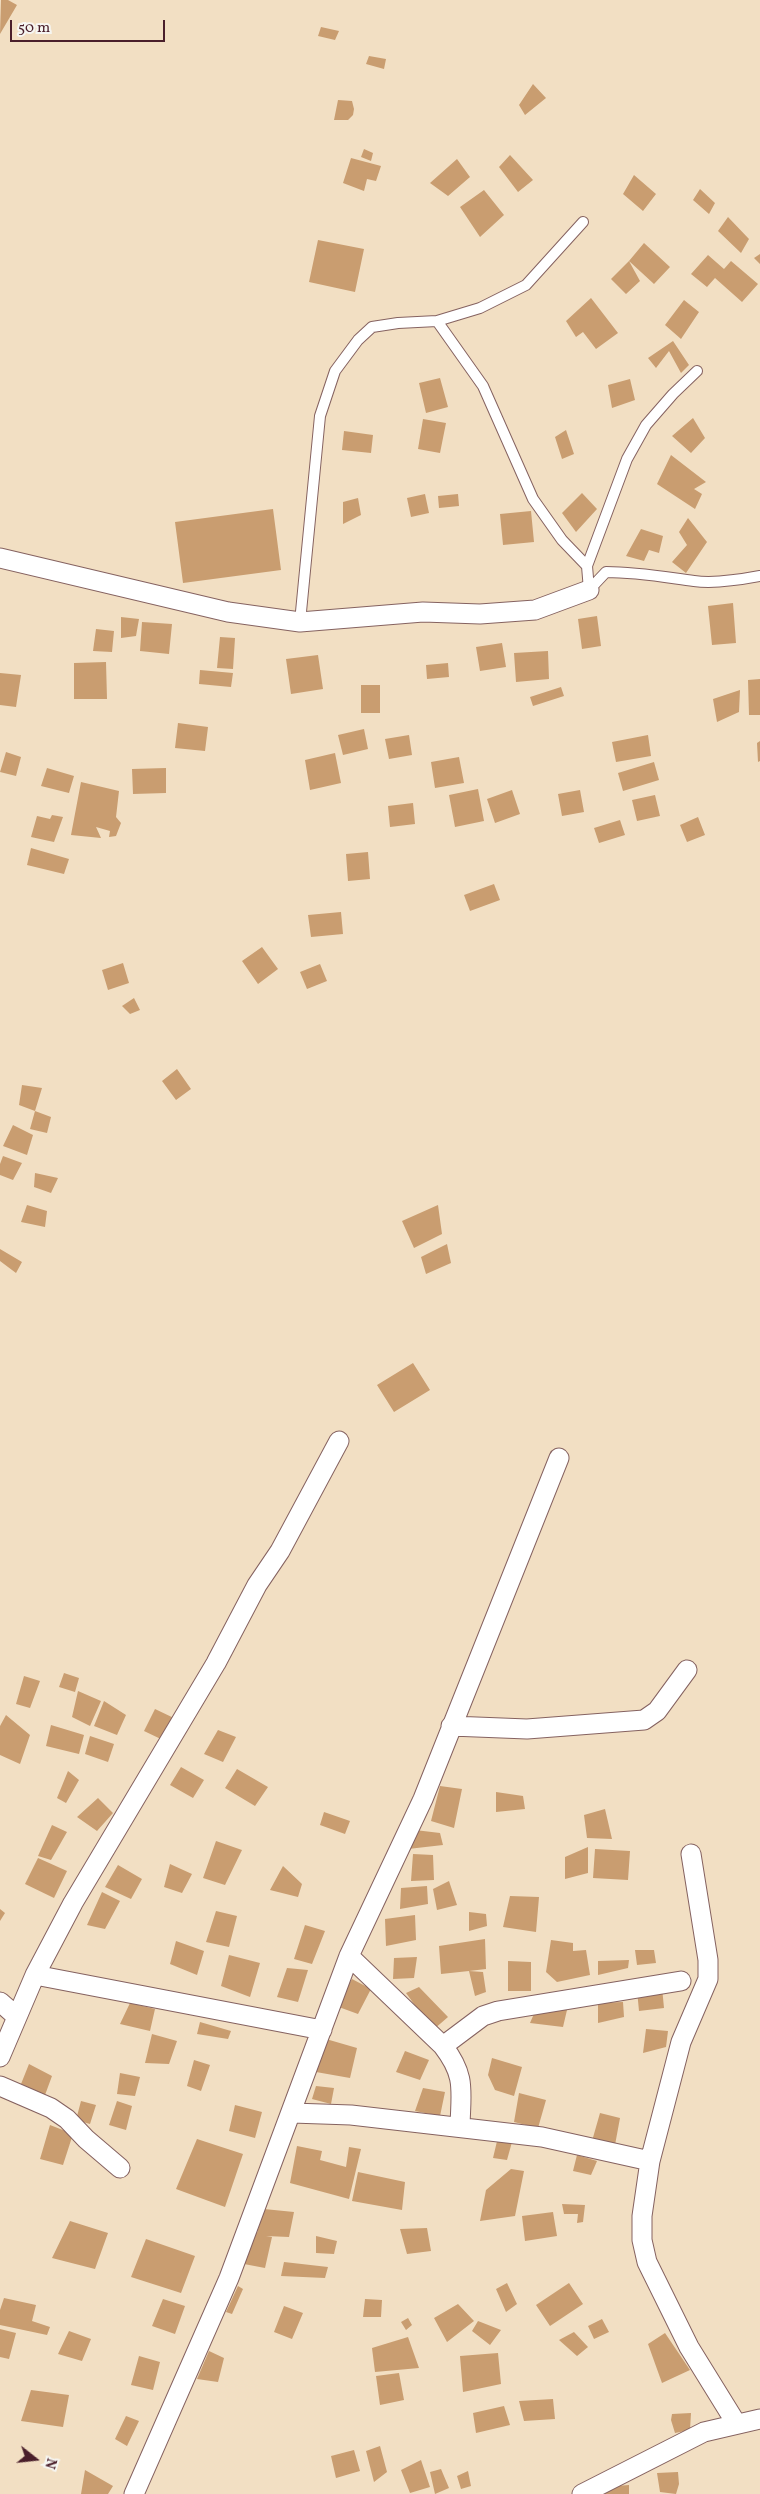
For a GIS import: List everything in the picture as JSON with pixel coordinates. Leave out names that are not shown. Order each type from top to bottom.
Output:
[{"type":"street","points":[[0,558],[228,612],[300,622],[423,612],[480,614],[535,610],[589,590]]},
{"type":"street","points":[[0,2057],[35,1975],[73,1903],[216,1663],[257,1585],[280,1551],[339,1441]]},
{"type":"street","points":[[134,2494],[229,2278],[349,1956],[423,1798],[559,1458]]},
{"type":"street","points":[[452,1726],[527,1729],[644,1720],[657,1711],[686,1670]]},
{"type":"street","points":[[691,1854],[708,1960],[708,1979],[681,2042],[650,2161],[642,2216],[642,2240],[647,2262],[689,2347],[736,2423]]},
{"type":"street","points":[[349,1956],[443,2046],[456,2063],[461,2080],[460,2126]]},
{"type":"street","points":[[35,1975],[322,2030]]},
{"type":"street","points":[[443,2046],[483,2016],[498,2011],[680,1981]]},
{"type":"street","points":[[0,2002],[16,2016]]},
{"type":"street","points":[[0,2086],[51,2108],[67,2119],[86,2140],[120,2168]]},
{"type":"street","points":[[292,2113],[352,2115],[460,2126],[542,2137],[650,2161]]},
{"type":"street","points":[[582,2494],[704,2432],[736,2423],[760,2420]]},
{"type":"lane","points":[[300,622],[320,416],[335,371],[358,340],[372,328],[398,323],[437,321],[480,308],[526,285],[583,222]]},
{"type":"lane","points":[[437,321],[483,386],[533,499],[562,540],[587,566]]},
{"type":"lane","points":[[589,590],[587,566],[627,459],[646,425],[673,394],[697,372]]},
{"type":"lane","points":[[589,590],[606,572],[633,572],[696,581],[741,580],[760,576]]},
{"type":"building","points":[[1,0],[8,0],[17,5],[0,34]]},
{"type":"building","points":[[321,27],[339,31],[335,40],[318,36]]},
{"type":"building","points":[[369,56],[386,59],[384,69],[366,64]]},
{"type":"building","points":[[533,84],[546,98],[525,115],[519,105]]},
{"type":"building","points":[[338,100],[352,101],[353,115],[348,120],[334,120]]},
{"type":"building","points":[[364,149],[373,153],[371,161],[361,157]]},
{"type":"building","points":[[510,155],[533,180],[518,192],[499,167]]},
{"type":"building","points":[[351,158],[381,166],[376,181],[367,179],[364,191],[343,183]]},
{"type":"building","points":[[457,159],[470,177],[448,196],[430,183]]},
{"type":"building","points":[[634,175],[656,194],[643,211],[623,194]]},
{"type":"building","points":[[700,189],[715,203],[709,214],[693,200]]},
{"type":"building","points":[[484,190],[504,215],[480,237],[460,207]]},
{"type":"building","points":[[728,217],[749,239],[741,253],[718,231]]},
{"type":"building","points":[[318,240],[364,249],[355,292],[309,282]]},
{"type":"building","points":[[644,243],[670,267],[654,284],[629,261]]},
{"type":"building","points":[[760,254],[760,264],[754,258]]},
{"type":"building","points":[[708,255],[724,269],[731,261],[758,284],[742,302],[715,278],[707,287],[691,274]]},
{"type":"building","points":[[629,261],[640,281],[626,294],[611,279]]},
{"type":"building","points":[[591,298],[618,333],[596,349],[583,332],[576,337],[566,321]]},
{"type":"building","points":[[684,300],[699,312],[681,339],[665,325]]},
{"type":"building","points":[[673,341],[689,365],[681,373],[669,351],[656,368],[648,358]]},
{"type":"building","points":[[440,378],[448,407],[426,413],[419,383]]},
{"type":"building","points":[[630,379],[635,400],[612,408],[608,385]]},
{"type":"building","points":[[693,418],[705,438],[691,453],[672,436]]},
{"type":"building","points":[[423,419],[446,423],[440,453],[418,449]]},
{"type":"building","points":[[566,430],[574,454],[562,459],[555,437]]},
{"type":"building","points":[[344,431],[373,435],[371,453],[342,450]]},
{"type":"building","points":[[671,455],[706,482],[694,489],[702,494],[695,509],[657,484]]},
{"type":"building","points":[[582,493],[597,509],[576,532],[562,513]]},
{"type":"building","points":[[425,494],[429,513],[411,517],[407,498]]},
{"type":"building","points":[[458,494],[459,506],[439,508],[438,496]]},
{"type":"building","points":[[358,498],[361,515],[343,524],[343,502]]},
{"type":"building","points":[[273,509],[281,570],[183,583],[175,522]]},
{"type":"building","points":[[531,511],[534,542],[503,545],[500,514]]},
{"type":"building","points":[[688,518],[707,542],[686,573],[672,562],[687,545],[679,532]]},
{"type":"building","points":[[641,529],[663,536],[659,553],[649,550],[644,561],[626,556]]},
{"type":"building","points":[[733,603],[736,643],[712,645],[708,606]]},
{"type":"building","points":[[597,616],[601,646],[582,649],[578,619]]},
{"type":"building","points":[[121,617],[139,619],[136,636],[121,638]]},
{"type":"building","points":[[142,622],[172,624],[169,654],[140,651]]},
{"type":"building","points":[[96,629],[114,631],[112,652],[93,651]]},
{"type":"building","points":[[220,637],[235,638],[233,669],[217,668]]},
{"type":"building","points":[[502,643],[506,667],[480,671],[476,647]]},
{"type":"building","points":[[548,651],[549,679],[516,682],[514,653]]},
{"type":"building","points":[[318,655],[323,689],[291,694],[286,659]]},
{"type":"building","points":[[106,662],[107,699],[74,699],[74,663]]},
{"type":"building","points":[[448,663],[449,677],[427,679],[426,665]]},
{"type":"building","points":[[200,670],[233,673],[231,687],[199,684]]},
{"type":"building","points":[[0,673],[21,675],[16,707],[0,705]]},
{"type":"building","points":[[760,679],[760,715],[749,715],[748,680]]},
{"type":"building","points":[[361,685],[380,685],[380,713],[361,713]]},
{"type":"building","points":[[561,687],[564,696],[533,706],[530,697]]},
{"type":"building","points":[[740,690],[739,712],[717,722],[713,699]]},
{"type":"building","points":[[178,723],[208,727],[205,751],[175,748]]},
{"type":"building","points":[[364,729],[368,749],[343,755],[338,735]]},
{"type":"building","points":[[409,735],[412,755],[389,759],[385,739]]},
{"type":"building","points":[[648,735],[651,756],[616,762],[612,742]]},
{"type":"building","points":[[760,741],[760,761],[758,762],[757,743]]},
{"type":"building","points":[[6,752],[21,757],[16,776],[0,772]]},
{"type":"building","points":[[335,753],[341,783],[310,790],[305,760]]},
{"type":"building","points":[[459,757],[464,783],[435,788],[431,762]]},
{"type":"building","points":[[654,762],[659,780],[623,791],[618,773]]},
{"type":"building","points":[[47,768],[74,776],[69,793],[41,786]]},
{"type":"building","points":[[166,768],[166,793],[133,794],[132,769]]},
{"type":"building","points":[[81,782],[119,791],[116,817],[121,823],[116,836],[109,837],[110,831],[96,827],[101,838],[71,835]]},
{"type":"building","points":[[478,789],[484,821],[455,827],[449,795]]},
{"type":"building","points":[[512,790],[520,814],[495,823],[487,799]]},
{"type":"building","points":[[580,790],[584,812],[562,816],[558,794]]},
{"type":"building","points":[[655,795],[660,816],[637,821],[632,800]]},
{"type":"building","points":[[413,803],[415,824],[390,827],[388,806]]},
{"type":"building","points":[[52,815],[63,817],[54,842],[31,837],[37,816],[50,819]]},
{"type":"building","points":[[698,817],[705,835],[687,842],[680,825]]},
{"type":"building","points":[[620,820],[625,835],[599,843],[594,828]]},
{"type":"building","points":[[31,848],[69,859],[64,874],[27,865]]},
{"type":"building","points":[[368,852],[370,879],[348,881],[346,854]]},
{"type":"building","points":[[494,884],[500,900],[470,911],[464,895]]},
{"type":"building","points":[[341,912],[343,934],[311,937],[308,915]]},
{"type":"building","points":[[262,947],[278,969],[258,984],[242,961]]},
{"type":"building","points":[[123,963],[129,983],[108,990],[102,970]]},
{"type":"building","points":[[320,964],[327,981],[307,989],[300,972]]},
{"type":"building","points":[[134,998],[140,1010],[130,1014],[122,1006]]},
{"type":"building","points":[[177,1069],[191,1089],[176,1100],[162,1081]]},
{"type":"building","points":[[22,1085],[42,1088],[35,1111],[19,1105]]},
{"type":"building","points":[[35,1111],[51,1117],[47,1133],[30,1129]]},
{"type":"building","points":[[13,1125],[33,1135],[27,1155],[3,1146]]},
{"type":"building","points":[[3,1156],[22,1163],[13,1180],[0,1175],[0,1164]]},
{"type":"building","points":[[35,1173],[58,1178],[51,1193],[34,1187]]},
{"type":"building","points":[[27,1205],[47,1211],[45,1227],[21,1222]]},
{"type":"building","points":[[438,1205],[442,1234],[414,1248],[402,1221]]},
{"type":"building","points":[[447,1244],[451,1263],[426,1274],[421,1257]]},
{"type":"building","points":[[0,1249],[22,1262],[16,1273],[0,1261]]},
{"type":"building","points":[[413,1363],[430,1390],[394,1412],[377,1385]]},
{"type":"building","points":[[64,1673],[79,1678],[75,1692],[59,1687]]},
{"type":"building","points":[[24,1676],[40,1681],[30,1708],[16,1704]]},
{"type":"building","points":[[78,1691],[101,1701],[90,1726],[72,1717]]},
{"type":"building","points":[[104,1701],[126,1715],[117,1735],[94,1726]]},
{"type":"building","points":[[155,1709],[178,1720],[165,1741],[144,1731]]},
{"type":"building","points":[[6,1715],[30,1735],[20,1764],[0,1755],[0,1726]]},
{"type":"building","points":[[51,1725],[84,1735],[79,1754],[46,1746]]},
{"type":"building","points":[[218,1730],[236,1737],[223,1762],[204,1754]]},
{"type":"building","points":[[90,1736],[114,1744],[108,1762],[85,1754]]},
{"type":"building","points":[[181,1767],[204,1780],[193,1798],[170,1785]]},
{"type":"building","points":[[237,1769],[268,1787],[255,1806],[225,1788]]},
{"type":"building","points":[[68,1771],[79,1780],[66,1803],[57,1798]]},
{"type":"building","points":[[440,1786],[462,1789],[454,1828],[431,1821]]},
{"type":"building","points":[[496,1792],[523,1796],[525,1809],[496,1812]]},
{"type":"building","points":[[98,1798],[113,1813],[97,1831],[77,1817]]},
{"type":"building","points":[[605,1809],[612,1839],[587,1838],[584,1815]]},
{"type":"building","points":[[324,1812],[350,1821],[345,1834],[320,1825]]},
{"type":"building","points":[[52,1825],[67,1832],[51,1860],[38,1856]]},
{"type":"building","points":[[415,1830],[440,1833],[443,1845],[408,1849]]},
{"type":"building","points":[[216,1841],[242,1850],[225,1885],[203,1878]]},
{"type":"building","points":[[588,1847],[588,1873],[565,1879],[565,1857]]},
{"type":"building","points":[[595,1849],[630,1851],[628,1880],[593,1878]]},
{"type":"building","points":[[413,1854],[433,1855],[434,1880],[411,1881]]},
{"type":"building","points":[[38,1858],[67,1871],[54,1898],[25,1884]]},
{"type":"building","points":[[170,1864],[192,1874],[182,1893],[164,1887]]},
{"type":"building","points":[[118,1865],[142,1879],[131,1899],[105,1887]]},
{"type":"building","points":[[283,1866],[302,1884],[298,1897],[270,1890]]},
{"type":"building","points":[[449,1881],[457,1905],[437,1910],[433,1889]]},
{"type":"building","points":[[427,1886],[428,1904],[400,1909],[401,1888]]},
{"type":"building","points":[[102,1892],[120,1901],[105,1929],[87,1925]]},
{"type":"building","points":[[510,1896],[539,1897],[536,1932],[503,1927]]},
{"type":"building","points":[[0,1909],[5,1913],[0,1921]]},
{"type":"building","points":[[216,1911],[237,1916],[229,1947],[206,1942]]},
{"type":"building","points":[[469,1912],[486,1914],[487,1926],[469,1931]]},
{"type":"building","points":[[415,1915],[416,1940],[386,1946],[385,1919]]},
{"type":"building","points":[[305,1925],[325,1931],[312,1964],[294,1959]]},
{"type":"building","points":[[485,1939],[486,1969],[441,1974],[439,1946]]},
{"type":"building","points":[[551,1940],[573,1943],[573,1951],[586,1950],[590,1975],[557,1982],[546,1972]]},
{"type":"building","points":[[176,1941],[204,1951],[197,1975],[170,1964]]},
{"type":"building","points":[[635,1950],[654,1950],[656,1963],[637,1965]]},
{"type":"building","points":[[229,1955],[260,1963],[250,1997],[221,1986]]},
{"type":"building","points":[[417,1957],[414,1978],[393,1979],[394,1958]]},
{"type":"building","points":[[629,1960],[628,1968],[598,1975],[598,1961]]},
{"type":"building","points":[[508,1961],[531,1962],[531,1991],[508,1991]]},
{"type":"building","points":[[287,1968],[308,1970],[298,2002],[277,1997]]},
{"type":"building","points":[[469,1971],[483,1972],[486,1992],[475,1996]]},
{"type":"building","points":[[661,1977],[664,2008],[639,2011],[636,1980]]},
{"type":"building","points":[[352,1979],[371,1989],[358,2014],[336,2006]]},
{"type":"building","points":[[419,1987],[448,2017],[433,2030],[406,1993]]},
{"type":"building","points":[[623,2002],[624,2017],[598,2023],[598,2003]]},
{"type":"building","points":[[130,2003],[155,2009],[150,2031],[120,2024]]},
{"type":"building","points":[[536,2009],[567,2010],[563,2027],[530,2023]]},
{"type":"building","points":[[200,2022],[231,2031],[228,2039],[197,2034]]},
{"type":"building","points":[[646,2029],[668,2031],[666,2047],[643,2053]]},
{"type":"building","points":[[152,2034],[177,2041],[169,2064],[145,2063]]},
{"type":"building","points":[[326,2039],[357,2048],[350,2078],[316,2072]]},
{"type":"building","points":[[405,2051],[429,2060],[420,2080],[396,2072]]},
{"type":"building","points":[[492,2058],[522,2067],[514,2096],[495,2090],[488,2075]]},
{"type":"building","points":[[194,2060],[210,2065],[201,2091],[187,2086]]},
{"type":"building","points":[[29,2064],[52,2076],[45,2095],[21,2084]]},
{"type":"building","points":[[120,2073],[140,2077],[135,2096],[117,2094]]},
{"type":"building","points":[[316,2086],[334,2088],[331,2104],[312,2099]]},
{"type":"building","points":[[423,2088],[445,2092],[440,2116],[415,2111]]},
{"type":"building","points":[[519,2093],[546,2100],[538,2128],[514,2122]]},
{"type":"building","points":[[81,2101],[96,2105],[90,2124],[76,2120]]},
{"type":"building","points":[[117,2101],[132,2106],[126,2130],[109,2125]]},
{"type":"building","points":[[235,2105],[262,2112],[255,2138],[229,2131]]},
{"type":"building","points":[[600,2113],[620,2118],[615,2145],[592,2141]]},
{"type":"building","points":[[50,2125],[73,2134],[63,2165],[40,2159]]},
{"type":"building","points":[[498,2137],[512,2142],[507,2160],[493,2158]]},
{"type":"building","points":[[197,2139],[243,2154],[225,2207],[176,2189]]},
{"type":"building","points":[[297,2146],[322,2151],[320,2160],[346,2167],[349,2147],[361,2149],[349,2199],[290,2183]]},
{"type":"building","points":[[577,2155],[597,2161],[591,2175],[573,2171]]},
{"type":"building","points":[[511,2169],[524,2171],[515,2216],[480,2221],[486,2190]]},
{"type":"building","points":[[358,2172],[405,2182],[402,2210],[352,2201]]},
{"type":"building","points":[[562,2204],[585,2205],[583,2222],[577,2223],[578,2214],[564,2214]]},
{"type":"building","points":[[264,2209],[294,2212],[289,2237],[266,2236],[272,2237],[265,2268],[244,2264],[253,2232],[257,2233]]},
{"type":"building","points":[[553,2212],[557,2236],[525,2241],[522,2216]]},
{"type":"building","points":[[70,2221],[108,2233],[95,2269],[52,2258]]},
{"type":"building","points":[[427,2228],[431,2251],[407,2254],[400,2229]]},
{"type":"building","points":[[316,2236],[337,2241],[334,2254],[316,2253]]},
{"type":"building","points":[[146,2239],[195,2256],[181,2293],[131,2277]]},
{"type":"building","points":[[284,2262],[328,2267],[325,2278],[281,2276]]},
{"type":"building","points":[[507,2283],[517,2304],[506,2312],[496,2289]]},
{"type":"building","points":[[569,2283],[583,2304],[550,2326],[536,2305]]},
{"type":"building","points":[[238,2286],[243,2289],[232,2314],[226,2312]]},
{"type":"building","points":[[4,2298],[36,2305],[32,2321],[50,2327],[47,2335],[0,2325],[0,2310]]},
{"type":"building","points":[[163,2299],[185,2306],[175,2334],[152,2326]]},
{"type":"building","points":[[365,2299],[382,2300],[381,2317],[363,2317]]},
{"type":"building","points":[[458,2304],[474,2321],[447,2342],[434,2318]]},
{"type":"building","points":[[284,2306],[303,2313],[292,2339],[274,2332]]},
{"type":"building","points":[[408,2318],[412,2325],[406,2330],[401,2322]]},
{"type":"building","points":[[602,2319],[609,2332],[594,2339],[588,2326]]},
{"type":"building","points":[[478,2321],[501,2330],[490,2345],[472,2331]]},
{"type":"building","points":[[0,2329],[16,2333],[9,2359],[0,2357]]},
{"type":"building","points":[[69,2331],[91,2339],[82,2361],[58,2354]]},
{"type":"building","points":[[574,2332],[588,2347],[577,2356],[559,2340]]},
{"type":"building","points":[[665,2333],[690,2370],[662,2383],[648,2344]]},
{"type":"building","points":[[408,2337],[419,2368],[375,2372],[372,2348]]},
{"type":"building","points":[[209,2351],[224,2358],[218,2382],[197,2379]]},
{"type":"building","points":[[498,2353],[501,2384],[463,2392],[460,2356]]},
{"type":"building","points":[[139,2356],[160,2362],[153,2390],[131,2385]]},
{"type":"building","points":[[399,2373],[404,2400],[380,2405],[376,2376]]},
{"type":"building","points":[[31,2390],[69,2395],[63,2427],[21,2421]]},
{"type":"building","points":[[553,2399],[555,2419],[524,2421],[519,2401]]},
{"type":"building","points":[[504,2406],[510,2425],[476,2433],[473,2413]]},
{"type":"building","points":[[691,2413],[690,2430],[675,2433],[671,2420],[672,2414]]},
{"type":"building","points":[[126,2416],[139,2421],[127,2446],[115,2439]]},
{"type":"building","points":[[380,2446],[387,2472],[374,2482],[366,2451]]},
{"type":"building","points":[[354,2450],[360,2471],[336,2478],[331,2456]]},
{"type":"building","points":[[421,2460],[430,2487],[410,2493],[401,2470]]},
{"type":"building","points":[[441,2469],[449,2488],[435,2494],[430,2472]]},
{"type":"building","points":[[85,2470],[113,2486],[108,2494],[81,2494]]},
{"type":"building","points":[[468,2471],[471,2486],[461,2489],[457,2476]]},
{"type":"building","points":[[678,2472],[679,2484],[676,2494],[660,2492],[657,2473]]},
{"type":"building","points":[[629,2485],[629,2494],[604,2494],[603,2487]]}]
